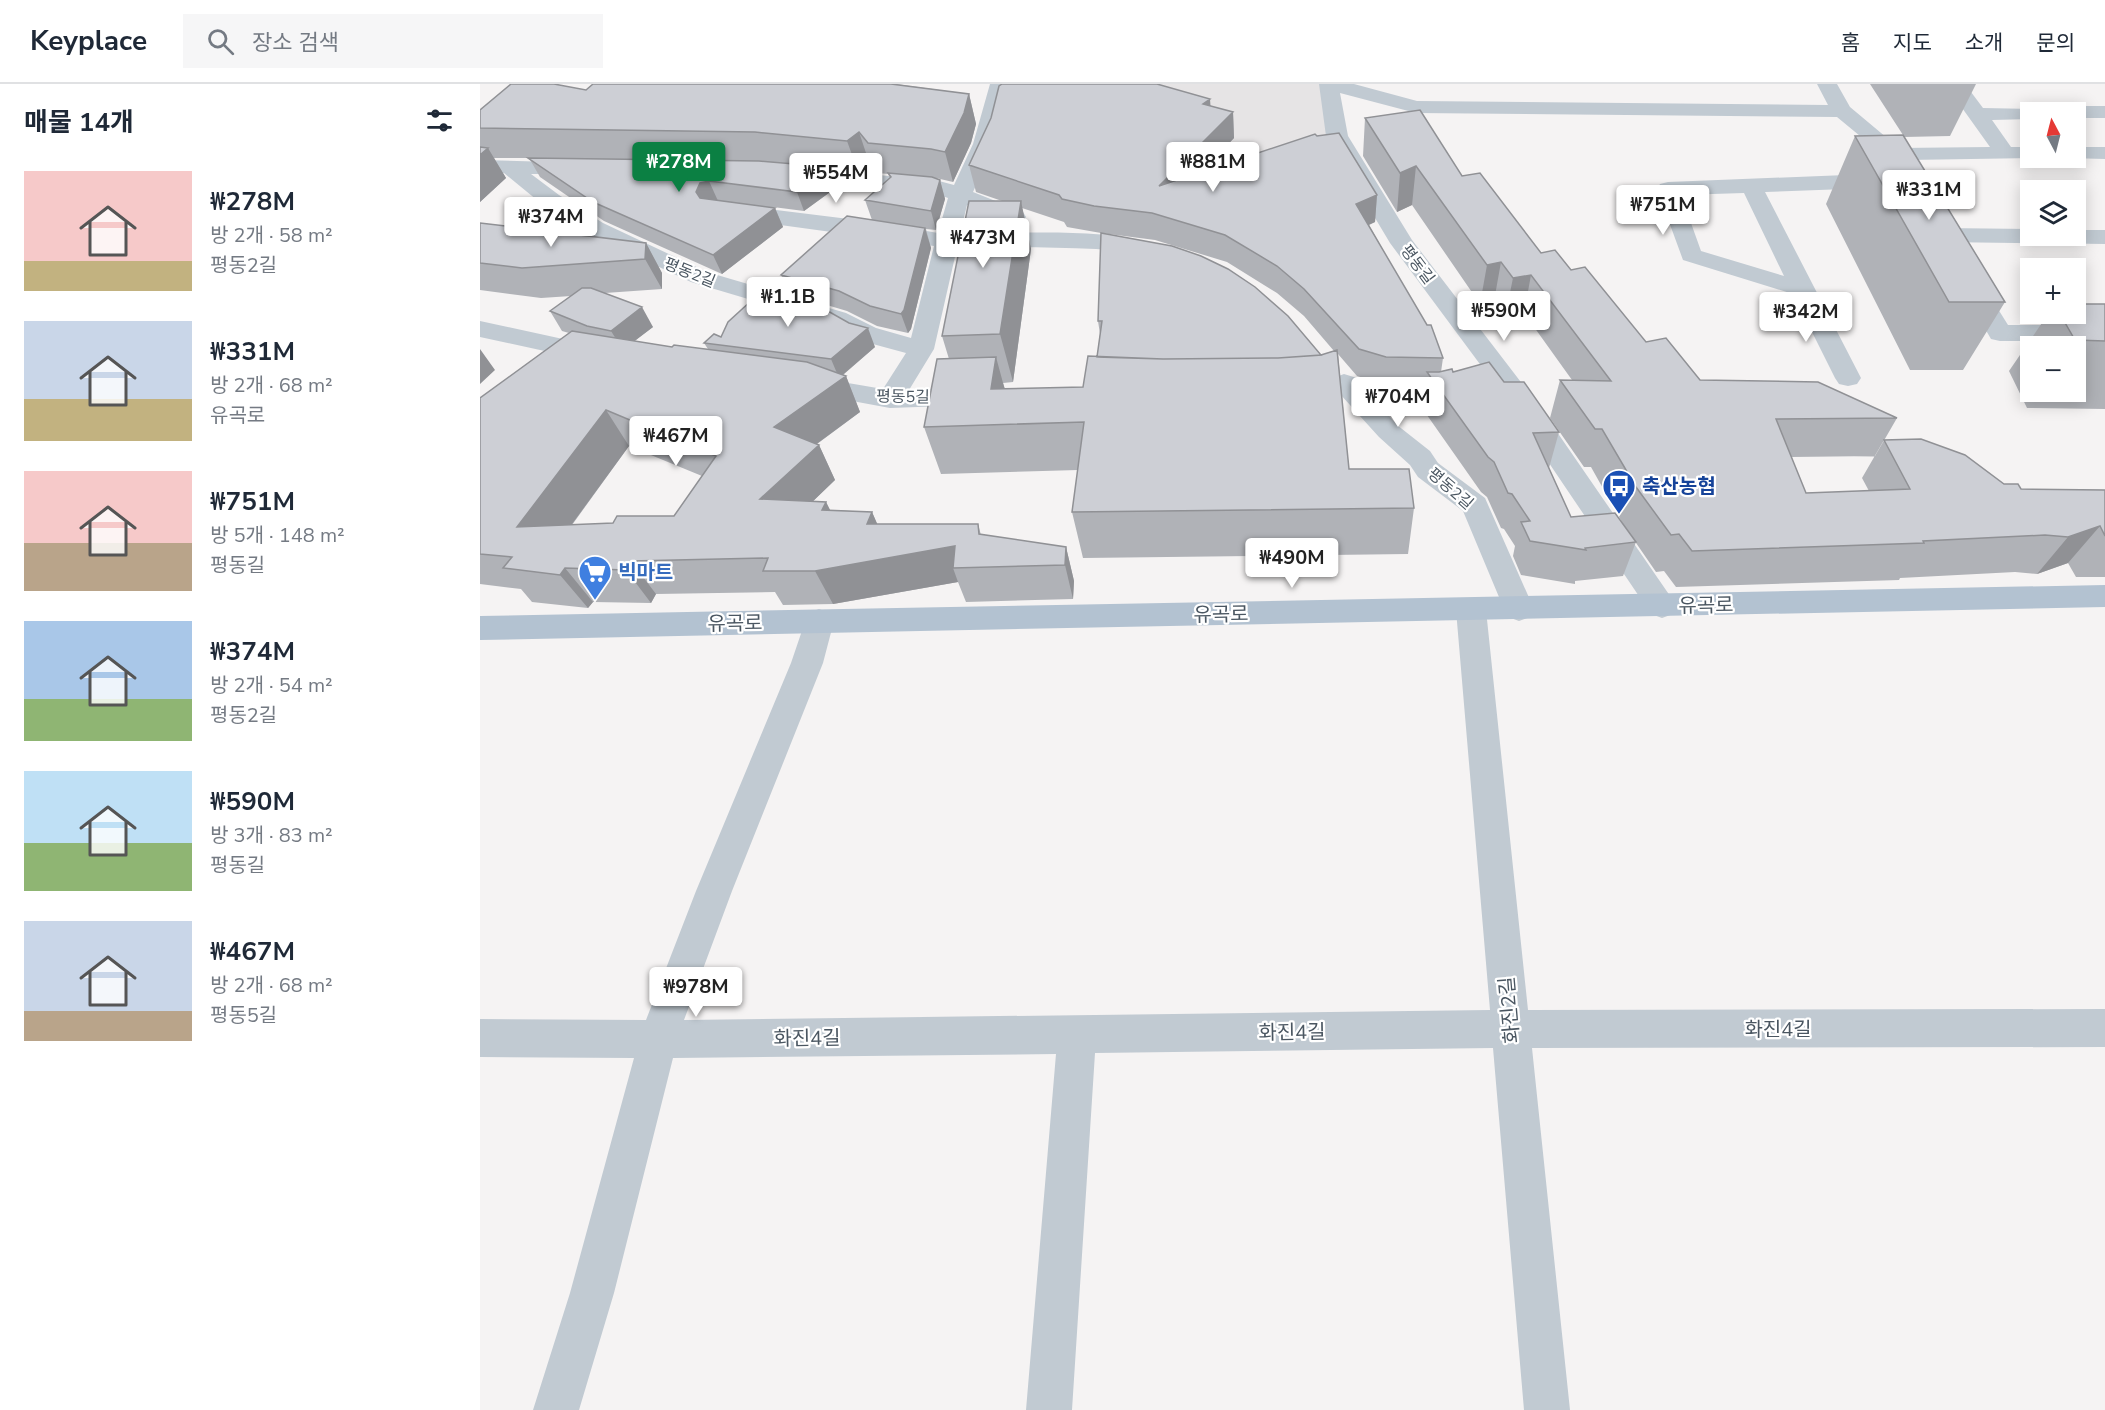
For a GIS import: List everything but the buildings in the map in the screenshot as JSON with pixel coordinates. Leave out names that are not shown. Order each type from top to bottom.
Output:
[{"type":"main road","name":"유곡로","points":[[480,628],[2105,596]]},
{"type":"street","points":[[1330,84],[1416,107],[1842,111]]},
{"type":"street","name":"평동길","points":[[1330,84],[1338,136],[1402,243],[1506,379],[1662,606]]},
{"type":"street","points":[[1827,84],[1842,111],[1894,154],[1912,184]]},
{"type":"street","points":[[1955,84],[2006,153]]},
{"type":"street","points":[[971,101],[997,93]]},
{"type":"street","points":[[890,399],[921,349],[946,241],[961,194],[984,144],[997,93]]},
{"type":"street","points":[[2086,112],[2105,112]]},
{"type":"street","points":[[1979,114],[2020,113]]},
{"type":"street","points":[[1894,154],[2020,153]]},
{"type":"street","points":[[2086,153],[2105,153]]},
{"type":"street","points":[[1803,289],[1691,255],[1668,189],[1846,182],[1887,172],[1894,154]]},
{"type":"street","points":[[480,166],[595,168]]},
{"type":"street","name":"평동2길","points":[[511,168],[551,200],[595,228],[699,277],[837,318],[867,334],[921,349]]},
{"type":"street","points":[[767,171],[928,187],[961,194],[977,203],[1027,222],[1115,243],[1166,252]]},
{"type":"street","points":[[1752,187],[1848,378]]},
{"type":"street","points":[[718,210],[946,241],[1049,240],[1115,243]]},
{"type":"street","points":[[2105,237],[1946,242],[2000,333],[2105,333]]},
{"type":"street","points":[[480,329],[618,359]]},
{"type":"street","points":[[1278,395],[1320,392],[1337,374],[1381,395],[1434,397],[1506,379]]},
{"type":"street","name":"평동2길","points":[[1337,374],[1388,431],[1420,458],[1428,470],[1475,505],[1519,609]]},
{"type":"street","name":"평동5길","points":[[782,382],[890,399],[993,395]]},
{"type":"street","points":[[1428,470],[1420,452],[1421,425],[1424,411],[1434,397]]},
{"type":"street","name":"화진2길","points":[[1471,610],[1547,1410]]},
{"type":"street","points":[[556,1410],[592,1293],[658,1039],[714,891],[807,663],[819,621]]},
{"type":"street","name":"화진4길","points":[[480,1038],[658,1039],[1511,1029],[2105,1028]]},
{"type":"street","points":[[1049,1410],[1077,1034]]},
{"type":"shaded area","points":[[1013,84],[1329,84],[1337,136],[1151,214]]},
{"type":"place","name":"축산농협","points":[[1619,515]]},
{"type":"place","name":"빅마트","points":[[595,601]]}]
